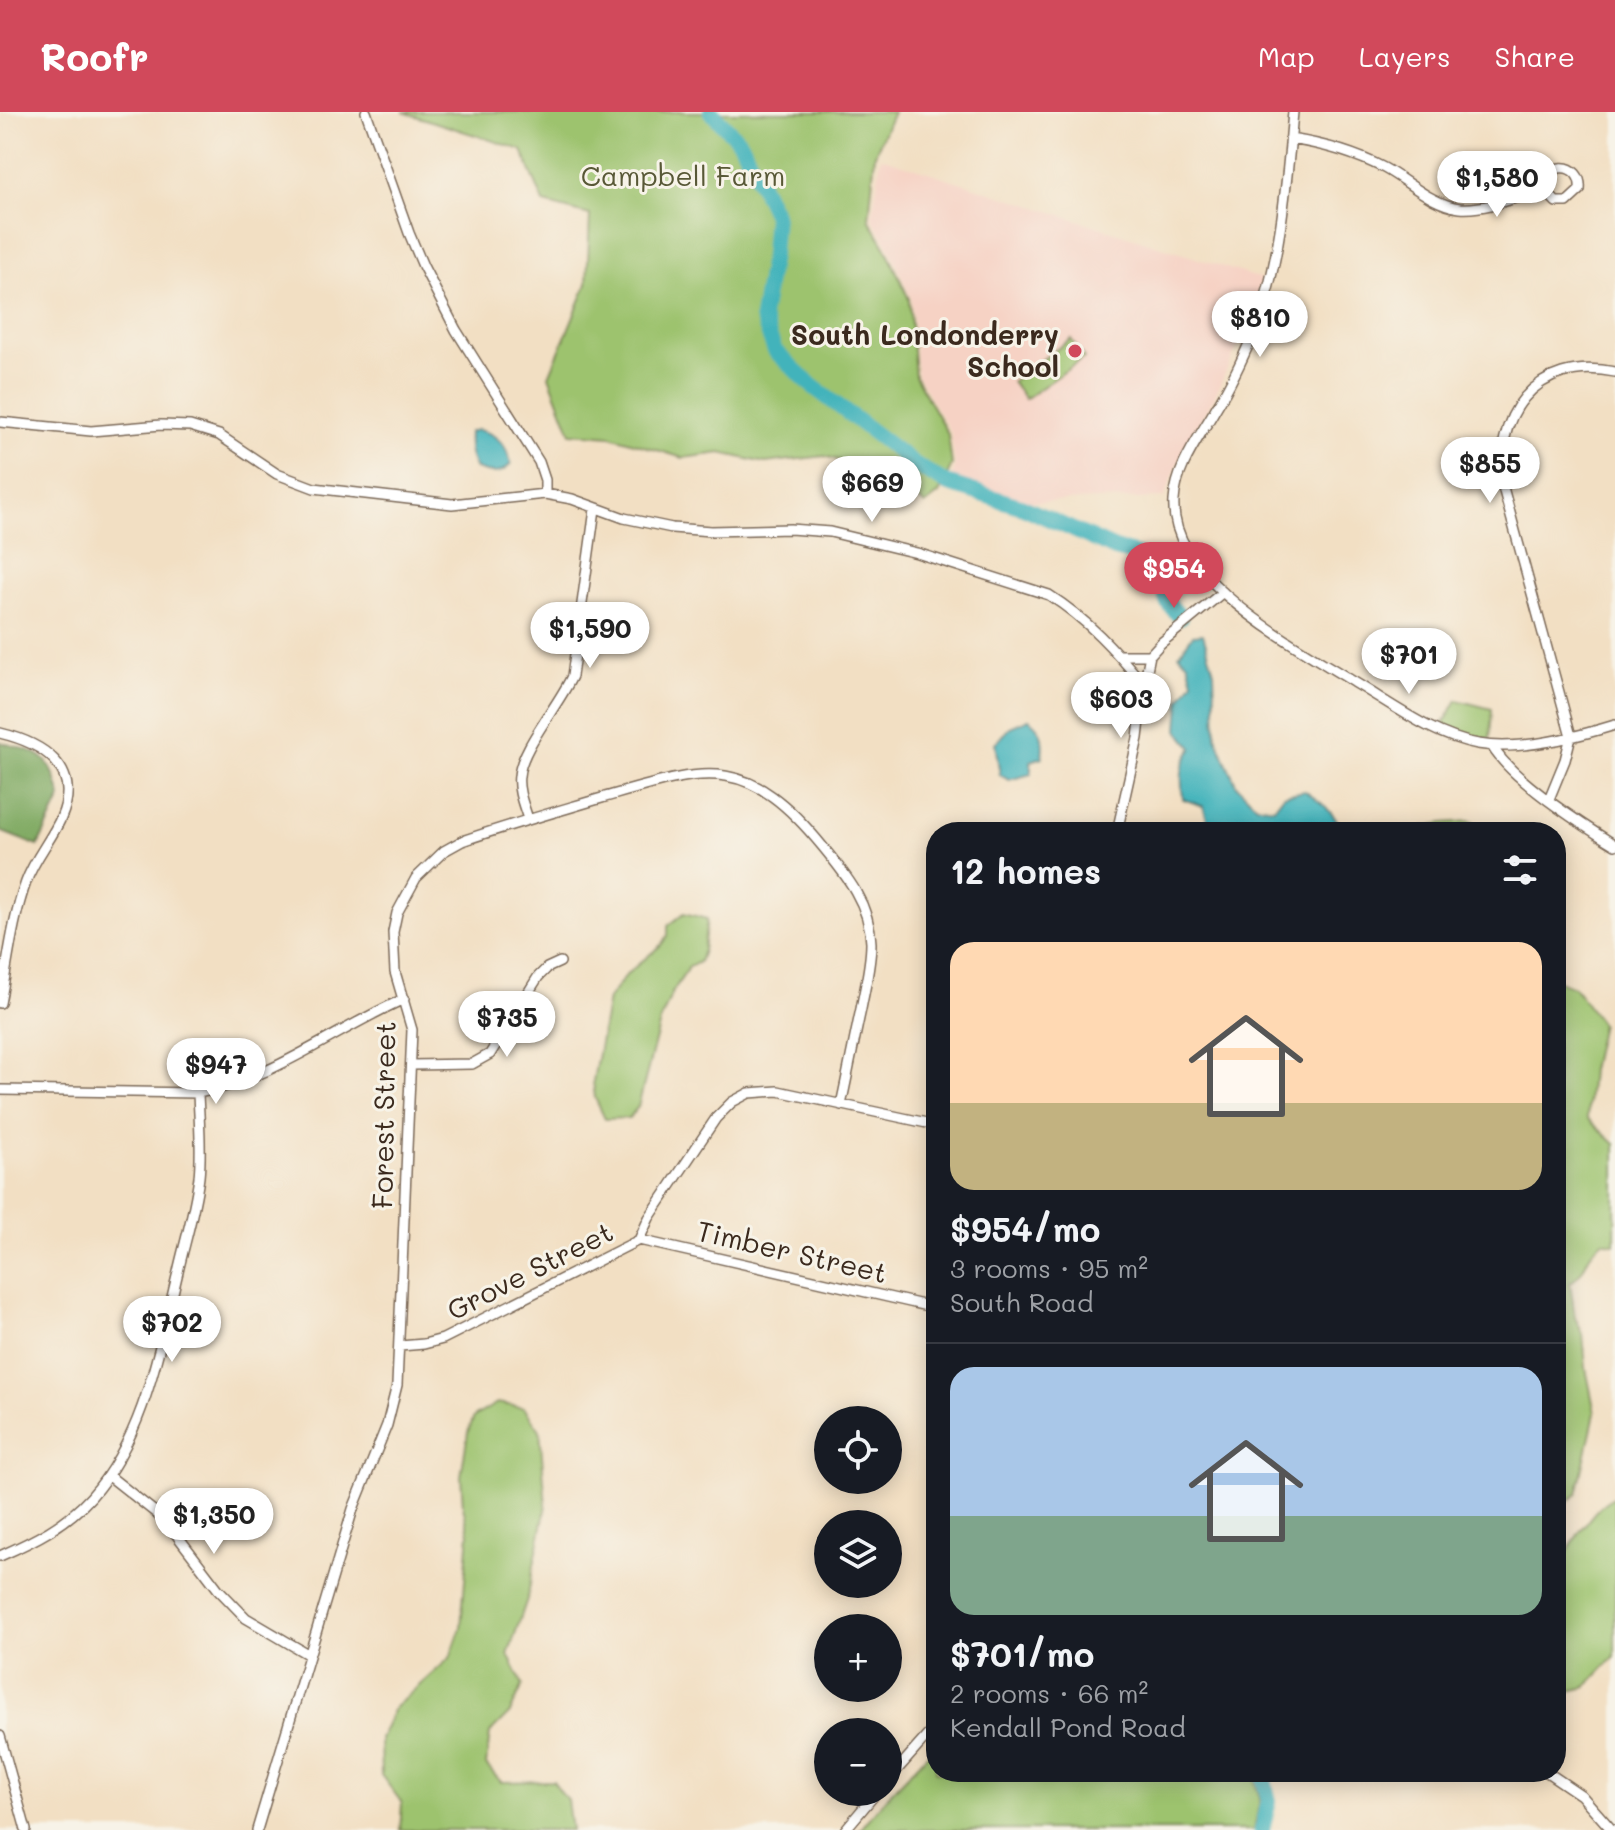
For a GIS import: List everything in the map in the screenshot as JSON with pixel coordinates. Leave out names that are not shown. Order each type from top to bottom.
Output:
[{"type":"street","points":[[366,112],[423,266],[455,329],[539,462],[545,480],[545,494]]},
{"type":"street","points":[[1293,112],[1270,282],[1255,330],[1230,384],[1182,469],[1174,498],[1176,525],[1186,548],[1223,592],[1280,636],[1446,735],[1492,746],[1534,743],[1615,725]]},
{"type":"street","points":[[1290,139],[1334,148],[1362,158],[1398,175],[1434,200],[1457,207],[1479,206],[1544,189]]},
{"type":"street","points":[[1560,167],[1572,169],[1579,178],[1580,190],[1567,202],[1550,199],[1544,189],[1546,177],[1560,167]]},
{"type":"street","points":[[1549,799],[1571,736],[1504,491],[1501,447],[1506,427],[1516,409],[1545,382],[1573,371],[1594,369],[1615,372]]},
{"type":"street","points":[[0,422],[91,431],[171,425],[200,428],[227,440],[286,479],[336,492],[452,504],[545,494],[572,499],[624,518],[672,528],[830,532],[917,553],[1049,595],[1072,609],[1119,655],[1144,685]]},
{"type":"street","points":[[528,819],[518,783],[519,773],[526,753],[572,676],[595,509]]},
{"type":"street","points":[[1119,822],[1138,738],[1150,655],[1223,592]]},
{"type":"street","points":[[1119,655],[1150,655]]},
{"type":"street","points":[[0,733],[31,742],[46,751],[61,772],[66,797],[59,823],[31,869],[22,891],[0,1003]]},
{"type":"street","points":[[1492,746],[1505,764],[1615,845]]},
{"type":"street","name":"Forest Street","points":[[257,1830],[353,1509],[393,1406],[400,1346],[412,1030],[395,972],[393,932],[405,894],[416,878],[444,851],[462,841],[662,780],[701,773],[721,774],[758,788],[791,811],[843,872],[864,906],[870,926],[869,966],[841,1105]]},
{"type":"street","points":[[412,1065],[452,1066],[481,1061],[502,1038],[538,977],[560,962]]},
{"type":"street","points":[[0,1090],[198,1093],[258,1075],[404,999]]},
{"type":"street","name":"Grove Street","points":[[400,1346],[443,1339],[639,1240],[649,1218],[704,1134],[732,1102],[749,1093],[769,1090],[926,1123]]},
{"type":"street","points":[[0,1556],[63,1522],[91,1497],[133,1433],[159,1348],[195,1204],[201,1148],[198,1093]]},
{"type":"street","name":"Timber Street","points":[[639,1240],[926,1306]]},
{"type":"street","points":[[108,1475],[156,1513],[239,1611],[263,1630],[309,1655]]},
{"type":"street","points":[[0,1736],[26,1830]]},
{"type":"street","points":[[902,1764],[926,1737]]},
{"type":"street","points":[[1562,1782],[1581,1795],[1612,1830]]},
{"type":"street","points":[[845,1830],[865,1806]]},
{"type":"shaded area","name":"South Londonderry School","points":[[881,157],[1261,279],[1246,327],[1214,398],[1187,442],[1164,498],[1027,502],[952,478],[955,466],[951,433],[917,375],[911,299],[889,247],[872,218]]},
{"type":"green space","name":"Campbell Farm","points":[[403,112],[893,112],[875,154],[869,219],[909,299],[915,376],[948,434],[952,465],[939,494],[925,505],[894,477],[825,456],[765,463],[721,453],[683,458],[611,436],[571,433],[549,376],[587,284],[590,215],[544,203],[522,150]]},
{"type":"green space","points":[[1071,339],[1084,358],[1025,399],[1012,381]]},
{"type":"green space","points":[[1457,700],[1492,709],[1490,739],[1475,739],[1442,727]]},
{"type":"green space","points":[[0,742],[35,753],[53,772],[61,798],[38,846],[0,831]]},
{"type":"green space","points":[[684,913],[707,919],[699,962],[689,967],[672,993],[660,1022],[638,1107],[629,1118],[605,1119],[595,1098],[593,1081],[608,999],[628,973],[661,945],[668,935],[668,926]]},
{"type":"green space","points":[[1566,984],[1574,987],[1601,1024],[1591,1070],[1587,1118],[1615,1144],[1615,1244],[1603,1241],[1597,1246],[1570,1283],[1575,1318],[1583,1334],[1595,1413],[1577,1494],[1566,1502]]},
{"type":"green space","points":[[497,1403],[524,1408],[540,1430],[546,1507],[527,1599],[508,1655],[523,1685],[510,1713],[490,1733],[486,1765],[501,1782],[553,1781],[567,1800],[571,1830],[400,1830],[402,1803],[381,1775],[380,1739],[394,1708],[450,1658],[461,1627],[469,1533],[461,1476],[468,1432],[474,1417]]},
{"type":"green space","points":[[1615,1497],[1615,1656],[1586,1687],[1566,1692],[1566,1556],[1588,1521]]},
{"type":"green space","points":[[926,1756],[926,1782],[1255,1782],[1260,1799],[1254,1830],[860,1830],[880,1806],[902,1806],[902,1781]]},
{"type":"water","points":[[477,430],[495,437],[507,451],[511,464],[503,471],[495,473],[476,469],[470,456],[469,432]]},
{"type":"water","points":[[1203,634],[1214,672],[1216,736],[1237,786],[1256,805],[1274,808],[1284,795],[1305,791],[1325,806],[1339,822],[1208,822],[1203,806],[1183,799],[1183,766],[1193,748],[1178,730],[1180,700],[1193,681],[1188,663],[1179,654],[1193,635]]},
{"type":"water","points":[[1029,719],[1042,736],[1042,757],[1031,761],[1031,774],[1009,780],[1000,775],[995,743],[1010,727]]},
{"type":"waterway","points":[[711,112],[741,143],[775,215],[762,317],[775,351],[811,385],[917,466],[946,483],[1023,507],[1154,564],[1168,603],[1180,617]]},
{"type":"waterway","points":[[1262,1830],[1269,1801],[1264,1782]]},
{"type":"place","name":"South Londonderry School","points":[[1075,351]]}]
